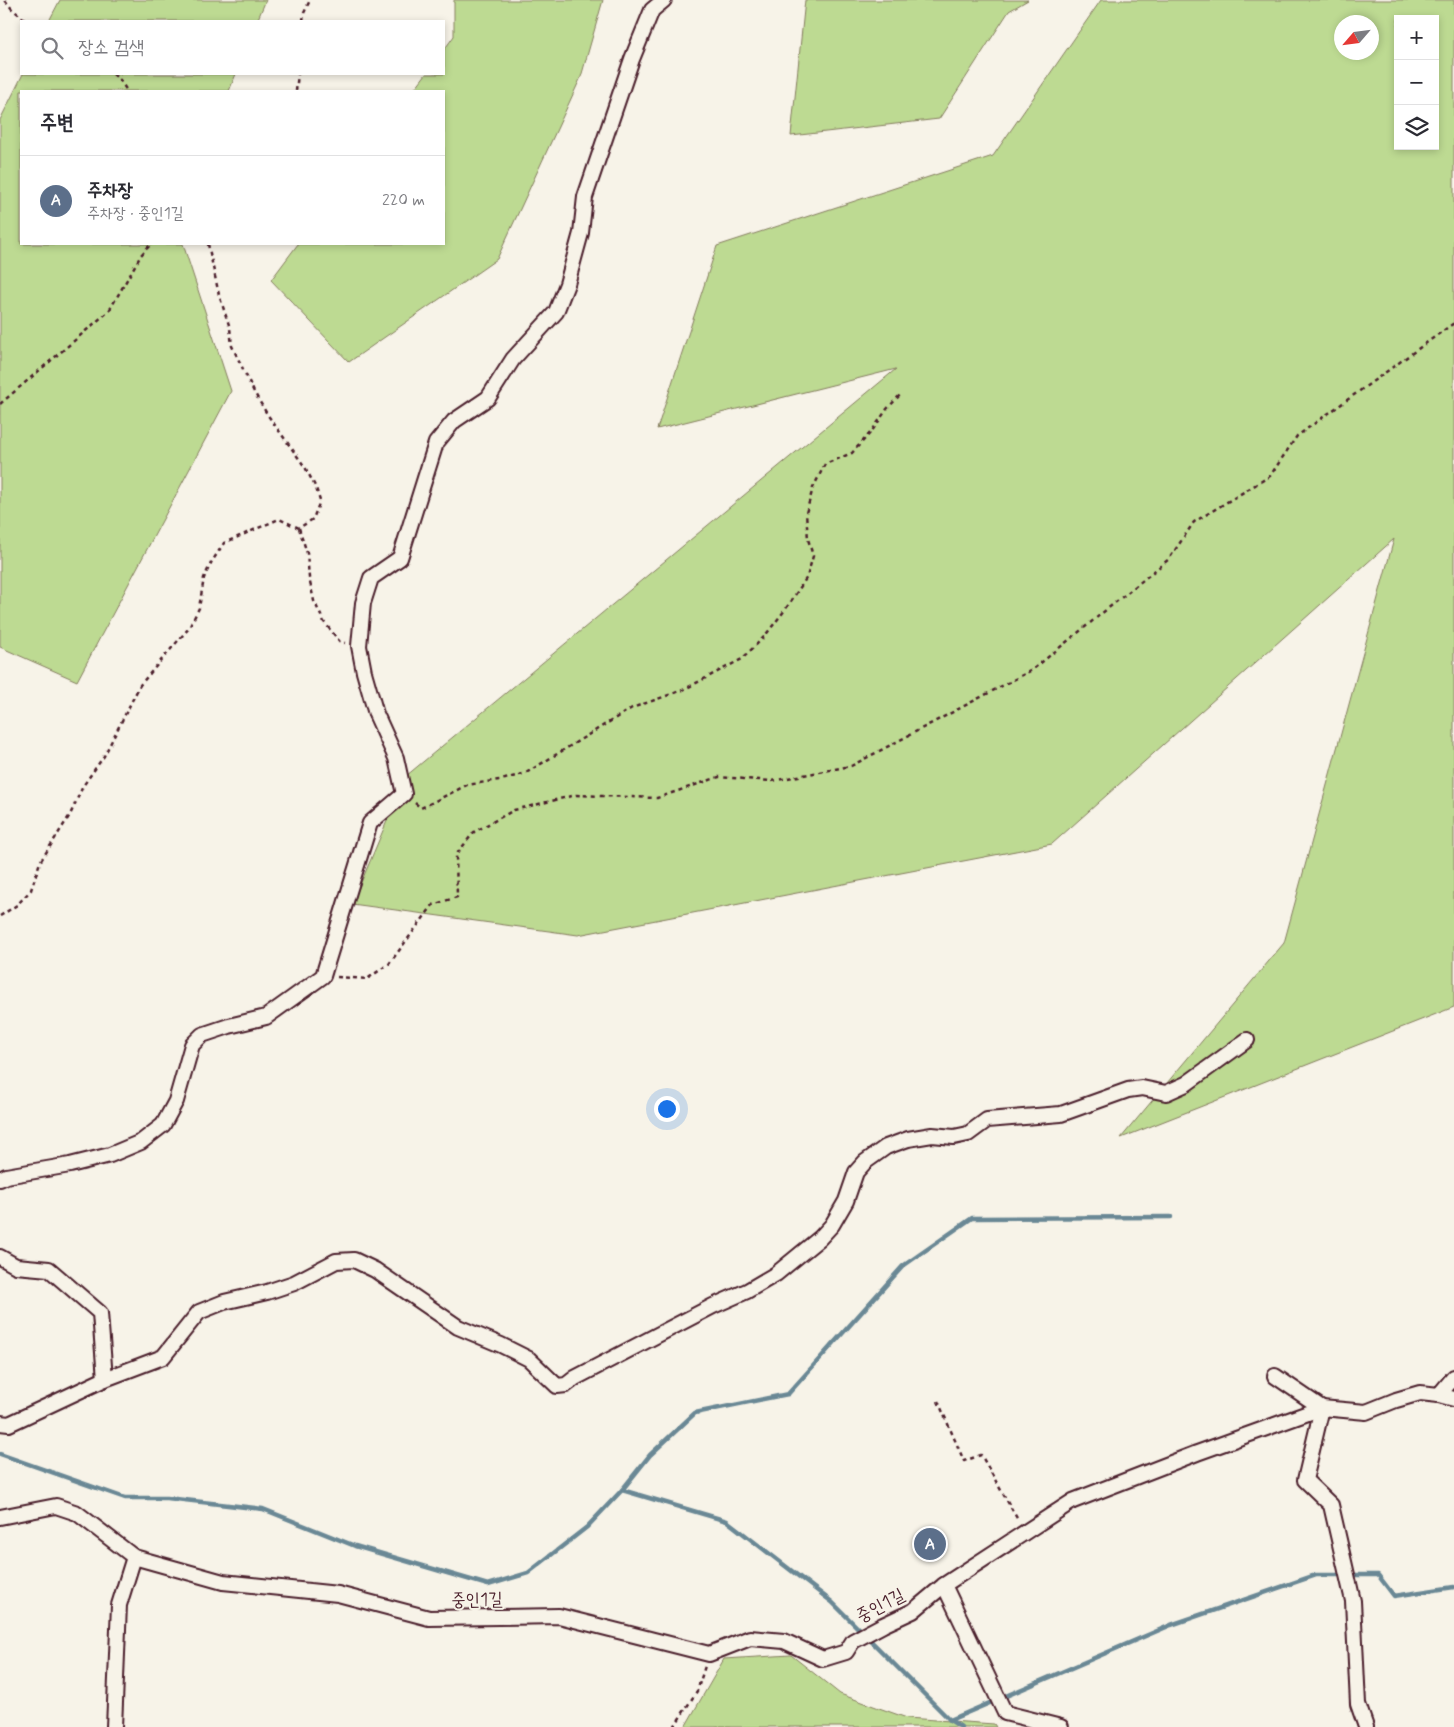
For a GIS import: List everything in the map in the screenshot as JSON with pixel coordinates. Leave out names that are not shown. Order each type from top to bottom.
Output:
[{"type":"street","points":[[0,1179],[6,1176],[70,1165],[110,1155],[141,1142],[163,1125],[176,1101],[192,1045],[202,1035],[266,1017],[323,976],[370,823],[404,794],[396,758],[376,714],[359,646],[363,603],[371,578],[400,558],[436,443],[454,421],[488,398],[513,359],[556,312],[567,284],[581,233],[584,197],[632,59],[652,10],[664,0]]},
{"type":"street","points":[[0,1423],[9,1424],[105,1379],[163,1357],[199,1312],[224,1302],[267,1292],[294,1283],[336,1261],[354,1260],[375,1270],[458,1327],[516,1352],[529,1359],[558,1386],[566,1385],[574,1378],[713,1306],[747,1291],[776,1274],[820,1238],[832,1225],[846,1201],[856,1172],[866,1162],[886,1148],[908,1139],[924,1136],[954,1137],[968,1134],[987,1120],[1061,1114],[1128,1090],[1142,1088],[1166,1093],[1186,1084],[1247,1040]]},
{"type":"street","points":[[0,1257],[16,1266],[49,1269],[100,1313],[105,1379]]},
{"type":"street","points":[[1275,1376],[1322,1408],[1366,1412],[1420,1393],[1454,1399]]},
{"type":"street","points":[[1439,1395],[1454,1377]]},
{"type":"street","points":[[1322,1408],[1305,1480],[1331,1504],[1353,1601],[1358,1704],[1366,1727]]},
{"type":"street","name":"중인1길","points":[[0,1517],[56,1506],[76,1514],[134,1557],[224,1582],[338,1594],[429,1618],[559,1616],[709,1654],[750,1638],[784,1641],[823,1659],[846,1652],[853,1641],[882,1624],[914,1611],[944,1585],[1073,1501],[1197,1453],[1322,1408]]},
{"type":"street","points":[[114,1727],[119,1605],[134,1557]]},
{"type":"street","points":[[944,1585],[1005,1713],[1061,1727]]},
{"type":"path","points":[[5,0],[12,10],[26,20]]},
{"type":"path","points":[[303,20],[310,0]]},
{"type":"path","points":[[114,75],[120,80],[125,90]]},
{"type":"path","points":[[296,90],[298,75]]},
{"type":"path","points":[[0,404],[109,311],[141,255],[150,245]]},
{"type":"path","points":[[208,245],[216,287],[230,328],[232,346],[242,370],[263,406],[305,467],[316,488],[320,501],[313,519],[300,528]]},
{"type":"path","points":[[323,976],[367,979],[389,964],[433,904],[457,897],[456,855],[474,832],[514,810],[576,795],[657,798],[719,776],[772,781],[851,766],[1032,670],[1169,559],[1194,522],[1270,476],[1297,436],[1454,323]]},
{"type":"path","points":[[404,794],[422,808],[467,785],[526,774],[632,708],[683,690],[742,658],[764,637],[807,577],[813,556],[808,539],[806,514],[813,488],[825,464],[852,453],[900,395]]},
{"type":"path","points":[[0,916],[18,905],[31,890],[40,862],[70,815],[84,786],[104,756],[140,685],[189,628],[199,608],[204,578],[210,563],[224,542],[279,519],[300,528]]},
{"type":"path","points":[[300,528],[314,601],[324,622],[340,642],[359,646]]},
{"type":"path","points":[[938,1401],[964,1461],[981,1455],[1024,1532]]},
{"type":"path","points":[[674,1727],[697,1691],[709,1654]]},
{"type":"green space","points":[[60,0],[266,0],[257,20],[50,20]]},
{"type":"green space","points":[[454,0],[603,0],[581,77],[497,259],[349,362],[271,280],[297,245],[445,245],[445,90],[414,90],[425,75],[445,75],[445,49],[454,36]]},
{"type":"green space","points":[[805,0],[1028,0],[1009,11],[939,119],[791,136]]},
{"type":"green space","points":[[1101,0],[1454,0],[1454,1007],[1121,1138],[1284,943],[1394,539],[1052,844],[578,935],[352,904],[406,776],[896,369],[657,429],[717,246],[993,156]]},
{"type":"green space","points":[[22,75],[236,75],[229,90],[20,90],[20,245],[183,245],[231,391],[77,681],[0,647],[0,120]]},
{"type":"green space","points":[[791,1655],[840,1694],[907,1718],[994,1724],[996,1727],[685,1727],[724,1659]]},
{"type":"waterway","points":[[622,1490],[650,1455],[695,1413],[788,1394],[903,1266],[972,1218],[1171,1217]]},
{"type":"waterway","points":[[0,1454],[125,1498],[167,1498],[263,1509],[355,1546],[488,1585],[528,1573],[587,1527],[622,1490],[727,1521],[832,1602],[950,1720],[1171,1625],[1316,1575],[1378,1575],[1394,1596],[1454,1587]]},
{"type":"waterway","points":[[950,1720],[961,1727]]},
{"type":"place","name":"주차장","points":[[930,1544]]}]
